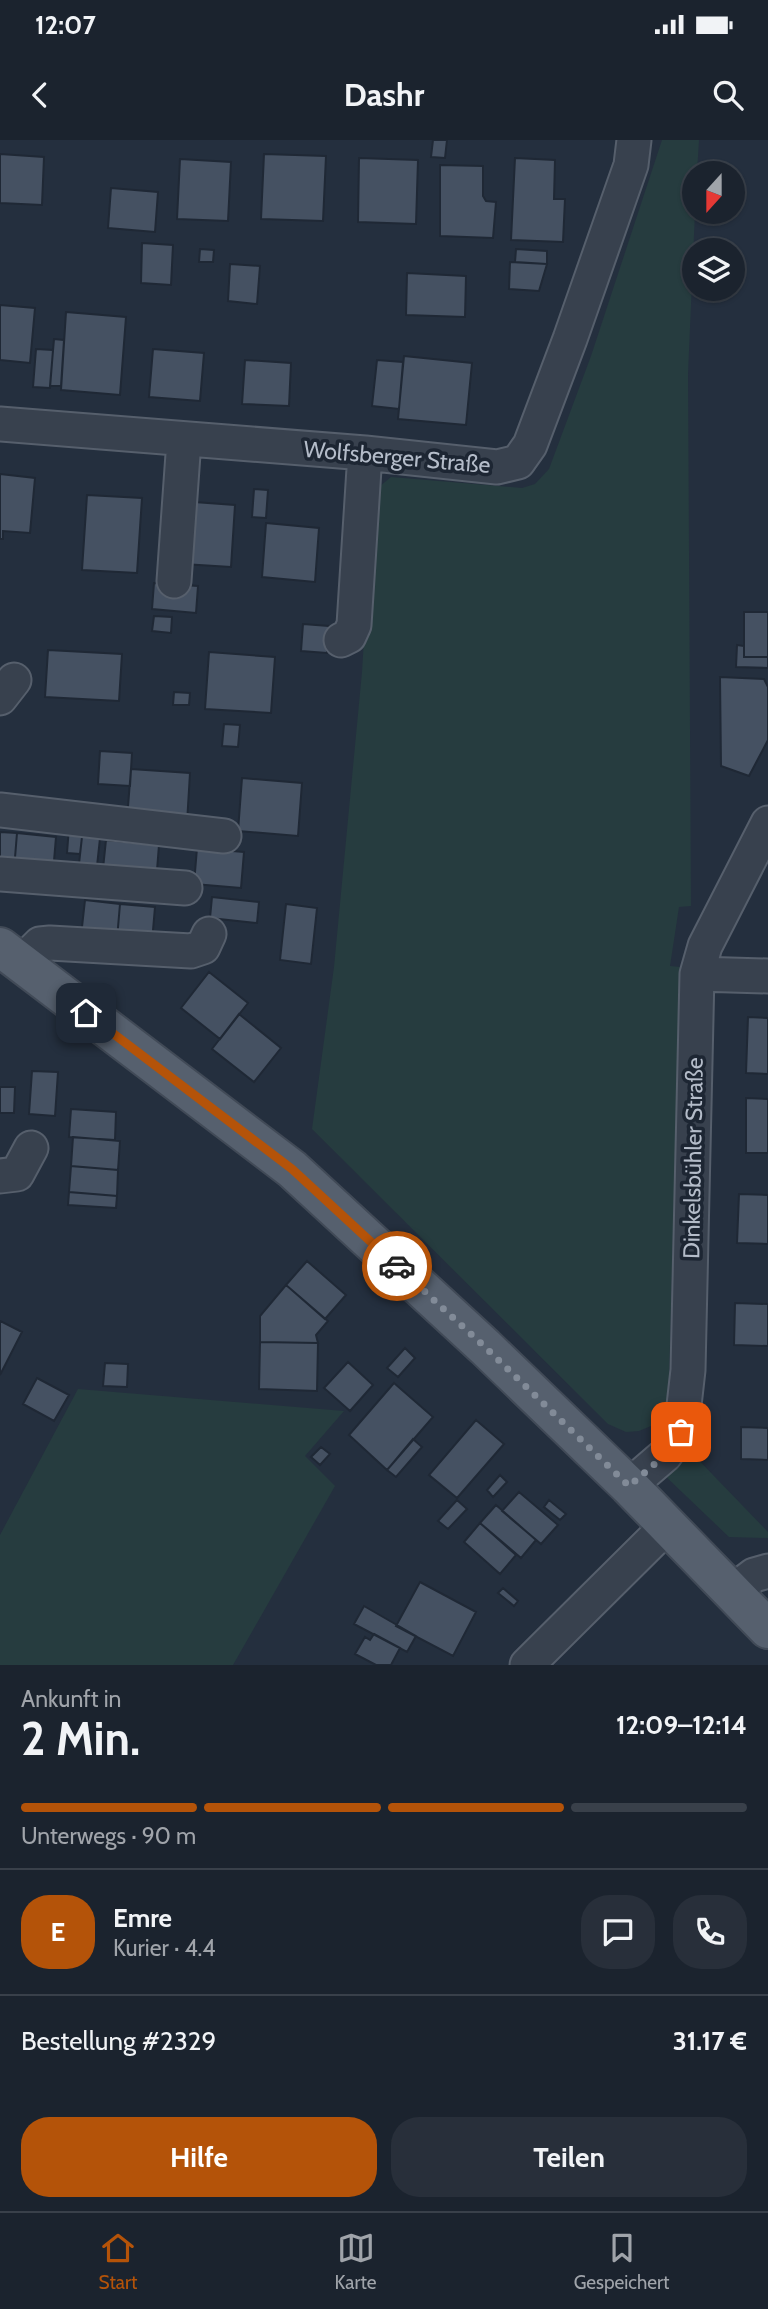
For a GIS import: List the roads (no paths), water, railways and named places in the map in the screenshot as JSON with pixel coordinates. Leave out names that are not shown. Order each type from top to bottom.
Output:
[{"type":"main road","points":[[10,955],[292,1169],[485,1347],[629,1486],[768,1629]]},
{"type":"street","name":"Wolfsberger Straße","points":[[0,424],[365,453],[497,467],[518,462],[530,445],[570,339],[633,152]]},
{"type":"street","points":[[174,581],[184,440]]},
{"type":"street","points":[[341,640],[349,636],[354,625],[365,453]]},
{"type":"street","points":[[0,810],[225,836]]},
{"type":"street","name":"Dinkelsbühler Straße","points":[[629,1486],[665,1455],[681,1432],[688,1370],[696,974],[705,946],[768,823]]},
{"type":"street","points":[[0,874],[185,888]]},
{"type":"street","points":[[10,955],[40,944],[59,943],[191,951],[203,947],[209,934]]},
{"type":"street","points":[[696,974],[768,976]]},
{"type":"street","points":[[0,1176],[17,1174],[31,1148]]},
{"type":"street","points":[[527,1665],[667,1526]]},
{"type":"street","points":[[733,1591],[754,1574],[768,1571]]}]
